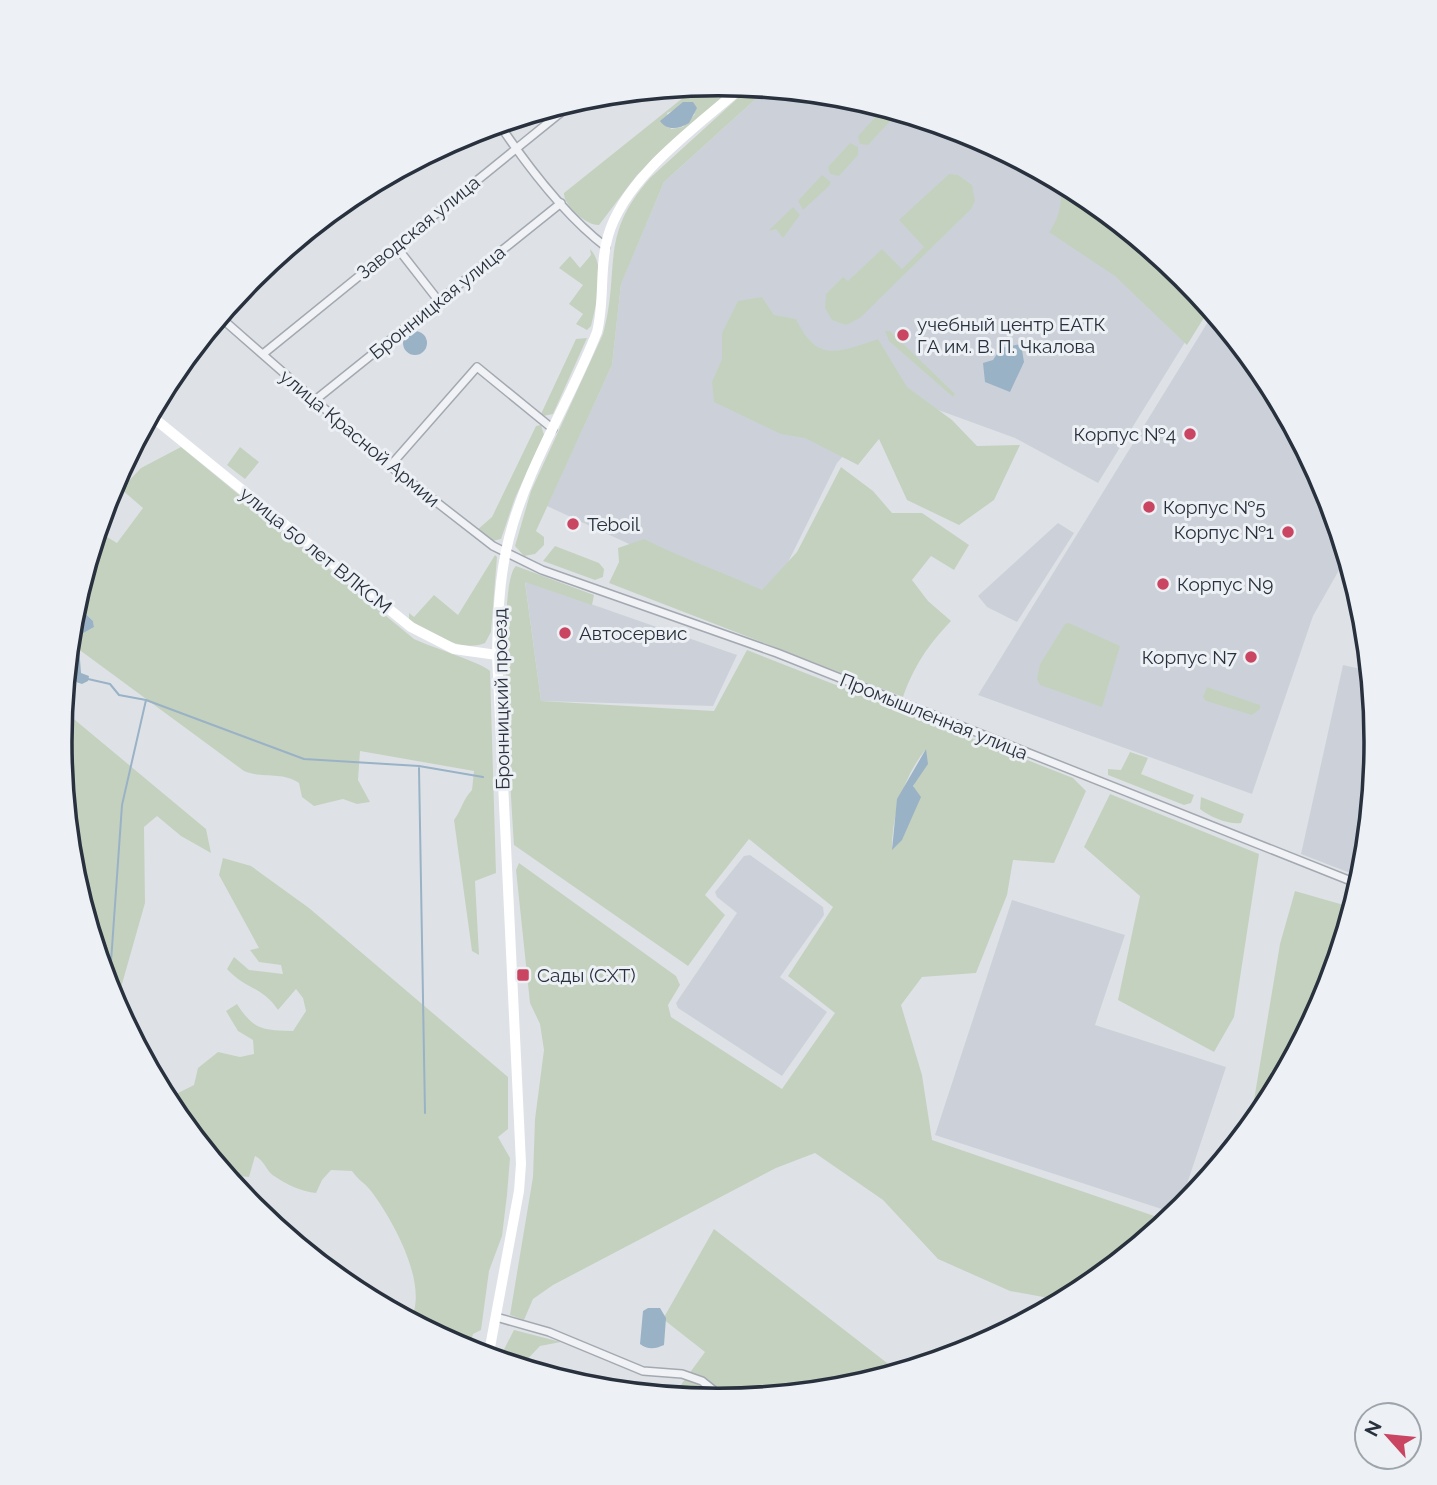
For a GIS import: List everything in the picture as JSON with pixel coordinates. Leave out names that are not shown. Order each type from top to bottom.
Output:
[{"type":"main road","points":[[606,247],[617,215],[634,188],[732,96]]},
{"type":"main road","name":"Бронницкий проезд","points":[[490,1347],[519,1191],[521,1164],[497,655],[500,587],[506,553],[525,491],[597,332],[606,247]]},
{"type":"main road","name":"улица 50 лет ВЛКСМ","points":[[157,421],[411,627],[454,649],[497,655]]},
{"type":"street","name":"Заводская улица","points":[[263,354],[555,117]]},
{"type":"street","points":[[505,132],[561,203],[606,247]]},
{"type":"street","name":"Бронницкая улица","points":[[314,401],[561,203]]},
{"type":"street","points":[[395,245],[438,300]]},
{"type":"street","name":"улица Красной Армии","points":[[227,323],[390,466],[481,538],[506,553]]},
{"type":"street","points":[[390,466],[477,367],[553,429]]},
{"type":"street","name":"Промышленная улица","points":[[506,553],[542,570],[777,653],[1350,881]]},
{"type":"street","points":[[496,1317],[548,1332],[643,1371],[682,1374],[702,1381],[712,1389]]},
{"type":"shaded area","name":"учебный центр ЕАТК ГА им. В. П. Чкалова","points":[[758,97],[803,101],[886,118],[966,145],[1042,182],[1112,229],[1145,256],[1203,314],[1098,483],[1015,438],[897,395],[837,463],[764,611],[709,581],[547,506],[612,365],[621,283],[664,182]]},
{"type":"shaded area","points":[[1209,321],[1256,383],[1299,456],[1331,535],[1341,567],[1313,616],[1252,794],[978,695]]},
{"type":"shaded area","points":[[1058,523],[1074,533],[1017,622],[987,607],[978,596]]},
{"type":"shaded area","points":[[525,581],[737,655],[713,706],[541,701]]},
{"type":"shaded area","points":[[1343,665],[1361,669],[1364,700],[1364,785],[1352,874],[1301,854]]},
{"type":"shaded area","points":[[750,855],[823,907],[824,915],[780,977],[827,1012],[782,1076],[678,1008],[676,1003],[737,913],[717,897],[715,892],[744,856]]},
{"type":"shaded area","points":[[1012,900],[1125,935],[1095,1025],[1226,1067],[1185,1191],[1165,1210],[935,1135]]},
{"type":"green space","points":[[723,96],[637,175],[599,225],[588,222],[577,214],[567,203],[564,193],[684,97]],"holes":[[[677,109],[695,114],[683,127],[671,129],[667,113]]]},
{"type":"green space","points":[[740,97],[758,97],[664,182],[621,284],[612,365],[536,531],[544,537],[544,545],[535,554],[524,556],[515,546],[531,491],[603,334],[617,236],[623,218],[650,178]]},
{"type":"green space","points":[[877,116],[891,120],[868,145],[860,144],[858,136]]},
{"type":"green space","points":[[850,143],[858,147],[858,155],[839,176],[830,174],[828,167]]},
{"type":"green space","points":[[949,174],[958,175],[972,185],[975,201],[971,209],[860,318],[846,325],[832,320],[825,308],[826,294],[843,277],[848,281],[882,249],[902,269],[924,247],[899,220]]},
{"type":"green space","points":[[822,175],[831,182],[829,186],[803,210],[798,201]]},
{"type":"green space","points":[[1061,195],[1112,229],[1145,256],[1205,316],[1187,345],[1115,276],[1049,232],[1060,208]]},
{"type":"green space","points":[[793,207],[800,215],[783,238],[776,229],[768,231]]},
{"type":"green space","points":[[590,249],[598,265],[599,286],[591,326],[587,330],[576,324],[583,314],[569,304],[583,285],[559,268],[570,256],[580,268],[591,255]]},
{"type":"green space","points":[[762,297],[774,315],[796,319],[812,343],[821,349],[840,350],[878,339],[907,387],[952,420],[977,446],[1020,445],[994,500],[959,525],[907,500],[879,439],[858,465],[805,438],[781,434],[714,402],[712,382],[722,359],[722,333],[738,301]]},
{"type":"green space","points":[[885,331],[890,331],[955,394],[953,397],[889,341]]},
{"type":"green space","points":[[587,338],[553,414],[543,416],[541,414],[576,339]]},
{"type":"green space","points":[[541,425],[544,435],[515,498],[501,539],[492,541],[476,531],[492,517],[536,426]]},
{"type":"green space","points":[[181,447],[414,639],[490,671],[496,873],[475,881],[479,955],[472,951],[454,820],[472,790],[474,771],[360,751],[358,780],[370,802],[357,804],[343,799],[314,806],[302,797],[299,783],[293,779],[244,771],[81,651],[81,634],[94,627],[93,621],[85,613],[106,536],[117,543],[143,508],[123,491],[141,468]]},
{"type":"green space","points":[[240,447],[259,462],[245,479],[227,465]]},
{"type":"green space","points":[[841,467],[873,491],[892,513],[922,513],[969,545],[954,570],[931,556],[912,580],[928,601],[951,621],[923,656],[903,697],[609,583],[619,562],[618,548],[644,539],[762,590],[797,552]]},
{"type":"green space","points":[[555,546],[599,563],[604,569],[603,577],[595,580],[543,561]]},
{"type":"green space","points":[[495,555],[497,557],[491,632],[485,643],[466,645],[445,640],[409,619],[409,613],[414,617],[434,595],[458,615]]},
{"type":"green space","points":[[516,566],[594,595],[592,605],[525,582],[541,701],[714,711],[747,650],[1073,778],[1086,791],[1054,863],[1013,860],[1007,895],[976,973],[922,977],[901,1005],[922,1075],[932,1140],[1158,1217],[1112,1256],[1050,1298],[1010,1291],[938,1259],[883,1200],[815,1153],[776,1168],[553,1285],[533,1299],[524,1320],[510,1315],[533,1177],[535,1119],[544,1050],[540,1024],[530,1003],[516,870],[519,863],[676,976],[680,985],[668,1005],[671,1017],[782,1089],[835,1013],[788,976],[833,907],[749,839],[705,895],[725,915],[688,966],[514,845],[506,698],[510,581]],"holes":[[[926,749],[892,849],[901,796],[911,771]]]},
{"type":"green space","points":[[1069,623],[1120,646],[1102,707],[1040,685],[1037,679],[1040,664],[1065,624]]},
{"type":"green space","points":[[1207,687],[1260,705],[1260,709],[1252,715],[1206,701],[1203,697]]},
{"type":"green space","points":[[73,718],[206,829],[211,853],[181,836],[157,816],[144,827],[145,903],[121,989],[106,950],[84,869],[73,785]]},
{"type":"green space","points":[[1130,752],[1148,758],[1141,774],[1194,795],[1191,803],[1184,805],[1108,775],[1108,769],[1121,770]]},
{"type":"green space","points":[[1110,794],[1259,854],[1234,1017],[1214,1052],[1118,1000],[1140,896],[1084,847]]},
{"type":"green space","points":[[1201,797],[1244,814],[1241,823],[1225,822],[1204,812],[1200,809]]},
{"type":"green space","points":[[223,858],[251,866],[309,908],[508,1077],[508,1129],[498,1137],[510,1158],[502,1236],[489,1271],[481,1330],[473,1334],[471,1340],[413,1313],[415,1290],[406,1254],[380,1203],[352,1171],[331,1170],[316,1193],[294,1187],[274,1176],[255,1156],[249,1177],[239,1176],[205,1136],[176,1094],[194,1085],[198,1068],[218,1052],[240,1057],[254,1054],[253,1040],[238,1031],[226,1011],[237,1004],[254,1024],[260,1027],[293,1031],[306,1011],[303,998],[296,989],[278,1010],[260,992],[240,981],[227,969],[234,957],[249,970],[283,974],[281,965],[259,962],[250,950],[259,948],[219,875]]},
{"type":"green space","points":[[1295,891],[1344,905],[1331,950],[1299,1029],[1253,1106],[1280,944]]},
{"type":"green space","points":[[714,1229],[891,1366],[803,1384],[761,1388],[679,1388],[705,1352],[663,1319]]},
{"type":"green space","points":[[514,1330],[561,1342],[540,1346],[527,1360],[503,1352]]},
{"type":"water","points":[[683,102],[693,102],[697,108],[689,123],[673,128],[660,121]]},
{"type":"water","points":[[415,331],[423,335],[427,343],[423,351],[415,355],[407,351],[403,343],[407,335]]},
{"type":"water","points":[[1021,344],[1024,362],[1010,392],[985,382],[983,363],[993,360],[1001,348]]},
{"type":"water","points":[[85,613],[93,621],[94,627],[81,634]]},
{"type":"water","points":[[79,646],[81,673],[89,676],[88,681],[82,684],[75,682]]},
{"type":"water","points":[[926,749],[928,764],[913,786],[921,797],[902,840],[892,850],[897,799]]},
{"type":"water","points":[[660,1308],[666,1318],[664,1345],[655,1348],[640,1344],[643,1311]]},
{"type":"waterway","points":[[88,679],[110,684],[119,695],[146,700],[304,759],[419,766],[483,777]]},
{"type":"waterway","points":[[111,963],[122,805],[146,700]]},
{"type":"waterway","points":[[419,768],[425,1113]]},
{"type":"place","name":"учебный центр ЕАТК ГА им. В. П. Чкалова","points":[[903,335]]},
{"type":"place","name":"Корпус №4","points":[[1190,434]]},
{"type":"place","name":"Корпус №5","points":[[1149,507]]},
{"type":"place","name":"Teboil","points":[[573,524]]},
{"type":"place","name":"Корпус №1","points":[[1288,532]]},
{"type":"place","name":"Корпус N9","points":[[1163,584]]},
{"type":"place","name":"Автосервис","points":[[565,633]]},
{"type":"place","name":"Корпус N7","points":[[1251,657]]},
{"type":"place","name":"Сады (СХТ)","points":[[523,975]]}]
